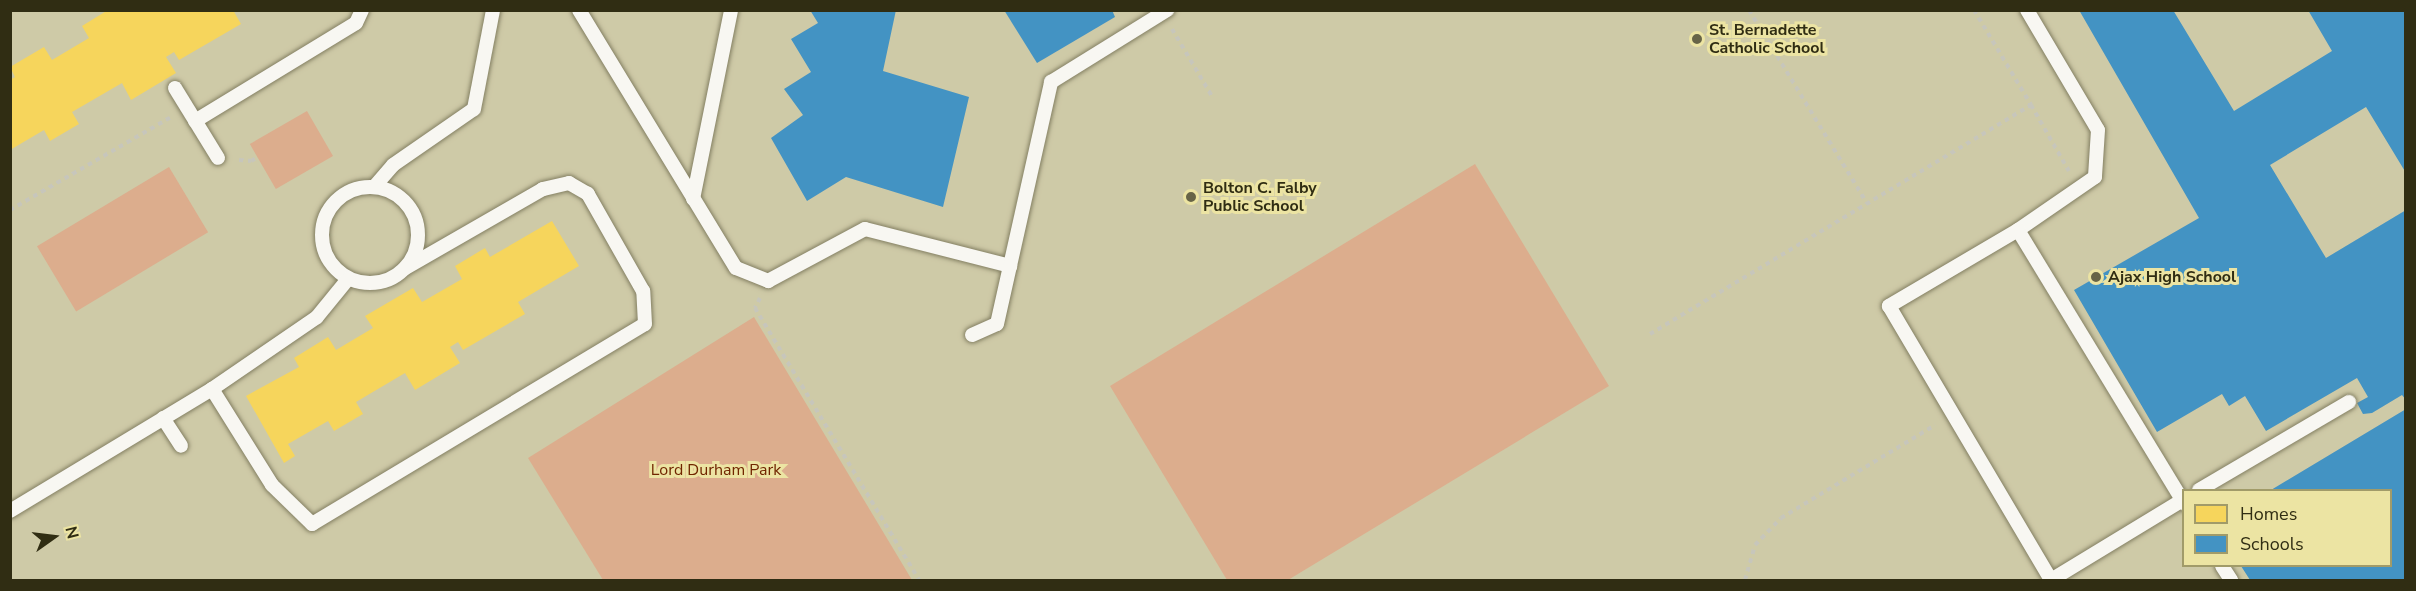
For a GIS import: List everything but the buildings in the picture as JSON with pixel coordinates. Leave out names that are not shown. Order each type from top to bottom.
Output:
[{"type":"lane","points":[[195,121],[356,23],[362,10]]},
{"type":"lane","points":[[374,188],[393,165],[474,109],[493,10]]},
{"type":"lane","points":[[579,10],[736,268],[768,281],[865,229],[1010,266]]},
{"type":"lane","points":[[693,199],[731,10]]},
{"type":"lane","points":[[2026,10],[2098,130],[2095,177],[2018,230],[1889,306],[2051,580],[2182,502]]},
{"type":"lane","points":[[972,335],[998,324],[1051,82],[1165,12]]},
{"type":"lane","points":[[175,88],[218,158]]},
{"type":"lane","points":[[212,388],[272,485],[312,525],[645,324],[643,291],[588,194],[569,183],[543,189],[404,269],[378,283],[348,279],[326,255],[323,222],[342,196],[374,188],[390,192],[412,212],[417,242],[404,269]]},
{"type":"lane","points":[[2018,230],[2182,499]]},
{"type":"lane","points":[[10,511],[212,388],[317,317],[348,279]]},
{"type":"lane","points":[[2201,489],[2349,402]]},
{"type":"lane","points":[[163,418],[181,446]]},
{"type":"lane","points":[[2223,567],[2231,580]]},
{"type":"path","points":[[1749,10],[1867,203]]},
{"type":"path","points":[[1974,10],[2070,172],[2061,178]]},
{"type":"path","points":[[1165,12],[1213,98]]},
{"type":"path","points":[[1650,334],[2031,105]]},
{"type":"path","points":[[10,210],[187,107]]},
{"type":"path","points":[[768,281],[755,308],[919,580]]},
{"type":"path","points":[[1745,580],[1755,545],[1781,518],[1953,414]]},
{"type":"green space","points":[[307,111],[333,156],[276,189],[250,144]]},
{"type":"green space","points":[[1475,164],[1609,386],[1288,580],[1227,580],[1110,386]]},
{"type":"green space","points":[[169,167],[208,232],[76,311],[37,246]]},
{"type":"green space","name":"Lord Durham Park","points":[[754,317],[912,580],[603,580],[528,458]]},
{"type":"place","name":"St. Bernadette Catholic School","points":[[1697,39]]},
{"type":"place","name":"Bolton C. Falby Public School","points":[[1191,197]]},
{"type":"place","name":"Ajax High School","points":[[2096,277]]}]
